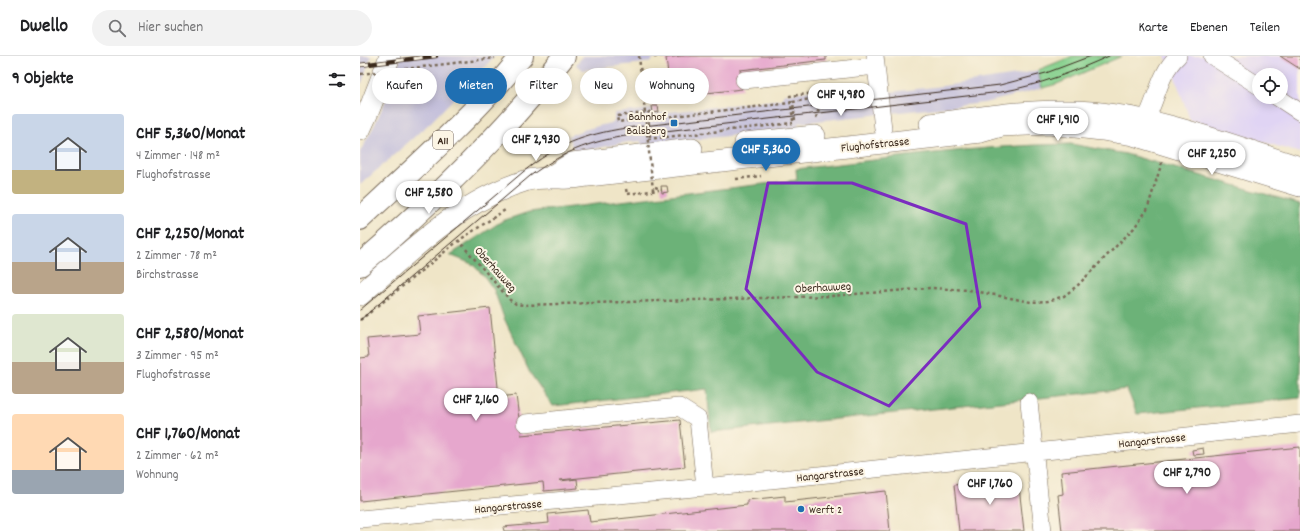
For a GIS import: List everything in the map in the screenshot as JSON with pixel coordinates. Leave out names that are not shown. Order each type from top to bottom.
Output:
[{"type":"highway","name":"A11","points":[[360,219],[430,154],[475,108],[522,56]]},
{"type":"highway","points":[[360,265],[424,208],[487,146],[530,99],[564,56]]},
{"type":"main road","points":[[360,130],[377,90],[396,62]]},
{"type":"main road","name":"Flughofstrasse","points":[[550,177],[572,163],[782,139],[883,130],[982,117],[1069,111],[1103,114],[1139,128]]},
{"type":"main road","name":"Flughofstrasse","points":[[360,295],[443,224],[490,194],[526,180],[550,177],[562,178],[588,176],[973,133],[1002,126],[1049,124],[1139,128]]},
{"type":"main road","points":[[1139,128],[1173,127],[1300,167]]},
{"type":"main road","points":[[1139,128],[1300,186]]},
{"type":"street","points":[[1139,128],[1167,70],[1178,56]]},
{"type":"street","points":[[1212,56],[1252,82]]},
{"type":"street","points":[[744,80],[875,61],[883,130]]},
{"type":"street","points":[[1288,104],[1300,112]]},
{"type":"street","points":[[1029,402],[1044,531]]},
{"type":"street","points":[[525,423],[680,407],[698,419],[706,487]]},
{"type":"street","name":"Hangarstrasse","points":[[360,520],[706,487],[1300,424]]},
{"type":"path","points":[[639,56],[653,190]]},
{"type":"path","points":[[654,57],[665,57]]},
{"type":"path","points":[[361,74],[396,62],[476,60]]},
{"type":"path","points":[[816,119],[818,111],[839,92],[878,86]]},
{"type":"path","points":[[648,139],[793,123],[790,96],[816,94],[816,98],[793,102],[795,123]]},
{"type":"path","points":[[646,119],[791,103]]},
{"type":"path","points":[[641,119],[618,122],[617,116],[652,110]]},
{"type":"path","name":"Oberhauweg","points":[[443,224],[510,300],[516,304],[524,305],[831,296],[931,288],[970,290],[1031,302],[1048,301],[1064,296],[1134,228],[1147,210],[1164,158]]},
{"type":"path","points":[[735,180],[758,178],[765,175]]},
{"type":"path","points":[[649,180],[655,180]]},
{"type":"path","points":[[627,194],[661,189]]},
{"type":"path","points":[[360,320],[458,241],[508,208]]},
{"type":"highlighted area","points":[[768,183],[852,183],[966,224],[980,307],[889,406],[817,372],[746,289]]},
{"type":"shaded area","points":[[360,56],[371,56],[362,83],[360,83]]},
{"type":"shaded area","points":[[401,56],[495,56],[483,68],[445,68],[445,104],[448,104],[430,123],[360,185],[360,152],[384,104],[437,104],[437,68],[397,68]]},
{"type":"shaded area","points":[[582,56],[681,56],[652,59],[652,62],[600,68],[580,68],[576,65]]},
{"type":"shaded area","points":[[1073,56],[1122,56],[1057,84],[984,103],[798,123],[799,128],[655,144],[641,145],[641,141],[628,142],[598,148],[576,156],[568,136],[583,130],[614,122],[614,113],[652,109],[652,114],[783,99],[783,94],[819,90],[821,100],[943,86],[1017,75],[1038,70]]},
{"type":"shaded area","points":[[1165,56],[1300,56],[1300,153],[1190,120],[1175,77]]},
{"type":"green space","points":[[1073,56],[1122,56],[1057,84],[1042,88],[1038,70]]},
{"type":"green space","points":[[1071,144],[1126,154],[1300,204],[1300,398],[1137,414],[1127,389],[711,432],[707,389],[553,406],[530,373],[504,318],[494,290],[484,276],[472,264],[450,255],[502,221],[529,212],[797,180],[796,169],[968,150]]},
{"type":"building","points":[[681,56],[826,56],[826,60],[740,70],[742,89],[709,93],[709,68],[667,68],[666,58]]},
{"type":"building","points":[[1280,56],[1300,56],[1300,69]]},
{"type":"building","points":[[652,106],[658,106],[659,112],[653,113]]},
{"type":"building","points":[[661,186],[667,186],[668,192],[662,193]]},
{"type":"building","points":[[490,308],[499,397],[516,395],[521,435],[680,420],[685,467],[560,480],[577,479],[578,488],[544,491],[543,482],[360,501],[360,358],[369,357],[367,339],[420,334],[418,316]]},
{"type":"building","points":[[1300,447],[1300,531],[1062,531],[1058,495],[1063,494],[1061,472]]},
{"type":"building","points":[[1203,448],[1204,454],[1193,455],[1192,450]]},
{"type":"building","points":[[1018,478],[1024,531],[959,531],[954,485]]},
{"type":"building","name":"Werft 2","points":[[886,491],[890,531],[504,531],[503,527],[549,523],[548,514],[588,510],[590,522],[747,505],[747,500],[785,496],[785,502]]},
{"type":"tram line","points":[[360,310],[523,172],[548,154],[572,142],[597,134],[626,128],[1000,85],[1046,73],[1091,56]]},
{"type":"tram line","points":[[360,320],[530,176],[556,159],[582,147],[623,136],[1001,92],[1029,86],[1109,56]]},
{"type":"railway","points":[[360,65],[436,56]]},
{"type":"place","name":"Bahnhof Balsberg","points":[[674,123]]},
{"type":"place","name":"Werft 2","points":[[801,509]]}]
